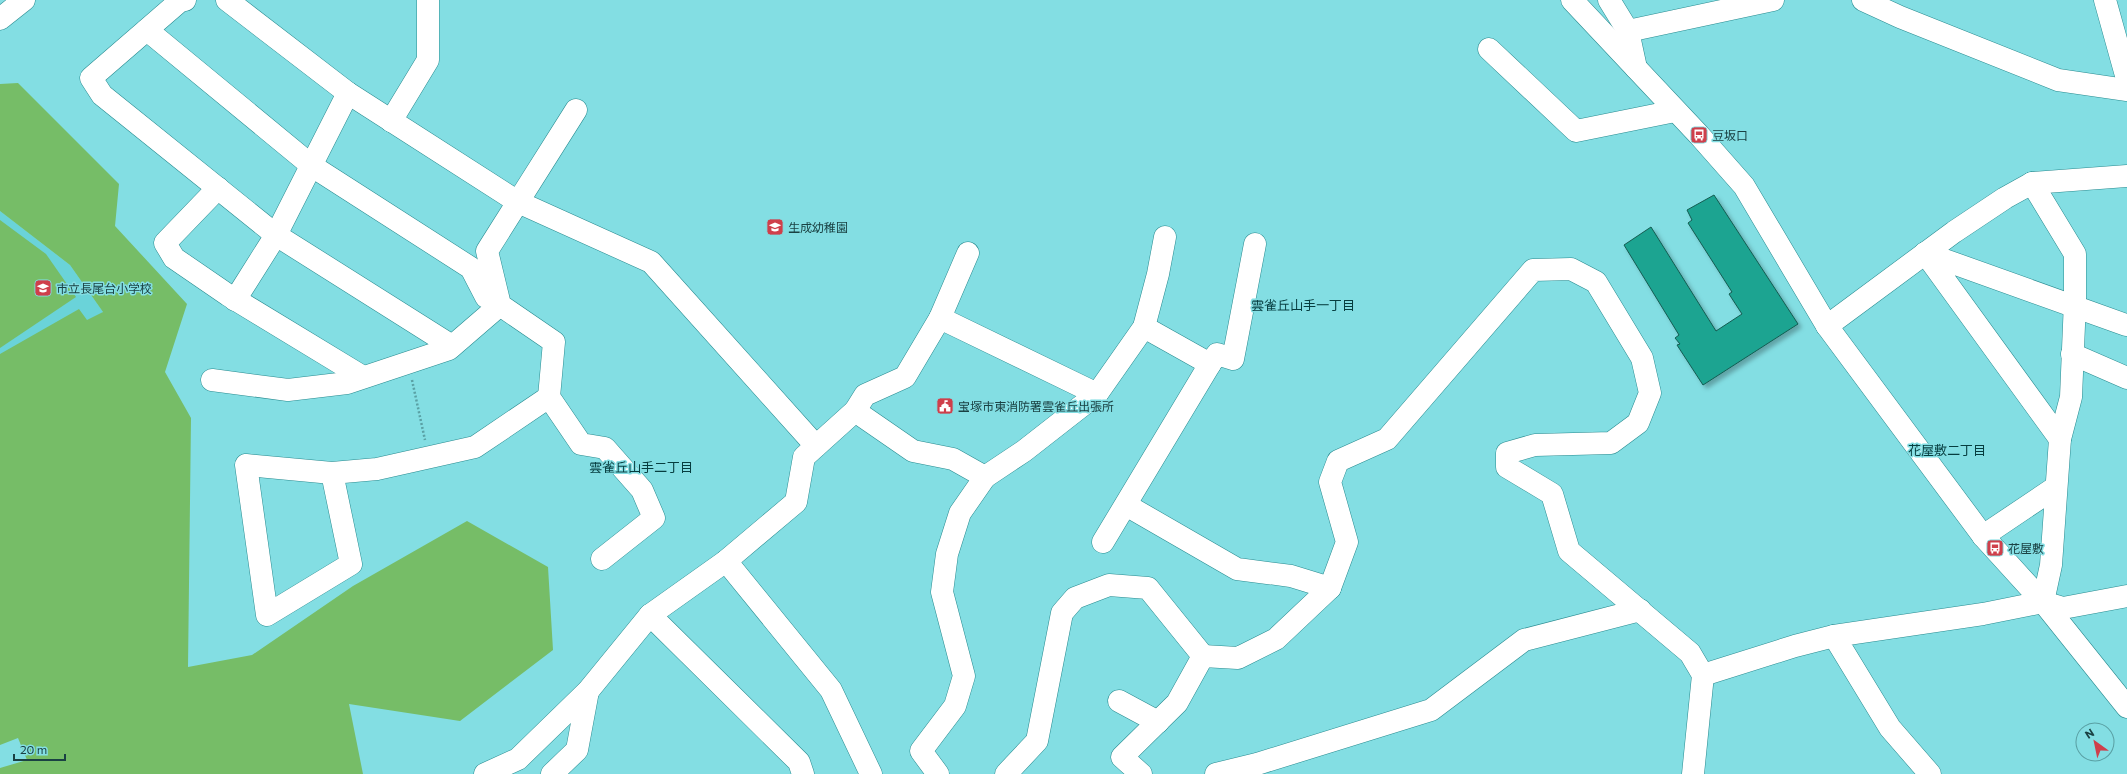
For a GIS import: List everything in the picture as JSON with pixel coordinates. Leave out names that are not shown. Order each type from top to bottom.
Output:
[{"type":"street","points":[[0,19],[24,0]]},
{"type":"street","points":[[185,0],[180,1],[91,78],[102,94],[276,235],[452,346]]},
{"type":"street","points":[[227,0],[348,93],[518,202],[651,262],[816,446]]},
{"type":"street","points":[[391,121],[428,60],[428,0]]},
{"type":"street","points":[[1572,0],[1699,135],[1744,186],[1826,326],[1983,536],[2043,602],[2123,697]]},
{"type":"street","points":[[1609,0],[1628,31],[1636,69]]},
{"type":"street","points":[[1628,31],[1773,0]]},
{"type":"street","points":[[1863,0],[1900,17],[2058,80],[2127,90]]},
{"type":"street","points":[[2105,0],[2127,79]]},
{"type":"street","points":[[147,30],[312,166],[471,268],[486,297],[500,304],[554,342],[548,397],[582,444],[605,448],[616,460],[642,490],[654,518],[602,558]]},
{"type":"street","points":[[1489,49],[1576,131],[1675,111]]},
{"type":"street","points":[[235,300],[276,235],[348,93]]},
{"type":"street","points":[[500,304],[486,251],[576,110]]},
{"type":"street","points":[[1826,326],[1925,253],[2004,198],[2032,183],[2127,176]]},
{"type":"street","points":[[2032,183],[2075,254],[2075,307],[2071,397],[2060,438],[2051,565],[2043,602]]},
{"type":"street","points":[[218,188],[165,243],[174,258],[235,300],[363,377]]},
{"type":"street","points":[[938,774],[921,751],[955,706],[964,676],[942,592],[947,554],[960,514],[985,478],[1024,451],[1097,394],[1144,327],[1158,274],[1164,237]]},
{"type":"street","points":[[1103,542],[1210,364],[1218,354],[1233,359],[1255,244]]},
{"type":"street","points":[[485,774],[518,759],[588,691],[650,615],[726,561],[796,502],[804,458],[855,411],[865,395],[905,377],[940,318],[968,253]]},
{"type":"street","points":[[1925,253],[2126,325]]},
{"type":"street","points":[[1925,253],[2034,406],[2060,438]]},
{"type":"street","points":[[1006,774],[1037,740],[1062,613],[1075,598],[1109,585],[1148,588],[1203,656],[1238,658],[1276,638],[1330,588],[1347,542],[1330,482],[1338,461],[1387,439],[1533,270],[1571,269],[1596,282],[1642,358],[1650,393],[1638,423],[1611,442],[1534,445],[1507,453],[1507,467],[1552,494],[1569,551],[1690,653],[1703,675],[1693,774]]},
{"type":"street","points":[[212,380],[288,390],[347,383],[449,349],[500,304]]},
{"type":"street","points":[[940,318],[1097,394]]},
{"type":"street","points":[[1144,327],[1210,364]]},
{"type":"street","points":[[2072,354],[2127,378]]},
{"type":"street","points":[[332,472],[351,564],[267,615],[246,465],[332,472],[377,469],[475,447],[548,397]]},
{"type":"street","points":[[855,411],[913,452],[953,459],[985,478]]},
{"type":"street","points":[[1983,536],[2056,486]]},
{"type":"street","points":[[1126,505],[1237,570],[1291,576],[1330,588]]},
{"type":"street","points":[[726,561],[831,690],[871,774]]},
{"type":"street","points":[[1703,675],[1795,646],[1834,636],[1983,614],[2043,602],[2063,608],[2127,596]]},
{"type":"street","points":[[1216,774],[1257,764],[1431,710],[1524,640],[1640,610]]},
{"type":"street","points":[[650,615],[799,762],[803,774]]},
{"type":"street","points":[[1834,636],[1890,728],[1930,774]]},
{"type":"street","points":[[1141,774],[1122,757],[1177,702],[1203,656]]},
{"type":"street","points":[[552,774],[576,750],[588,691]]},
{"type":"street","points":[[1119,701],[1158,722]]},
{"type":"path","points":[[408,362],[428,457]]},
{"type":"shaded area","name":"市立長尾台小学校","points":[[0,211],[70,265],[103,312],[0,391]]},
{"type":"green space","points":[[18,83],[119,184],[115,226],[187,304],[165,372],[191,418],[188,667],[252,655],[353,586],[467,521],[548,567],[553,650],[460,721],[349,704],[363,774],[0,774],[0,768],[27,760],[18,738],[0,745],[0,354],[79,309],[87,320],[103,312],[70,265],[0,211],[0,84]]},
{"type":"green space","points":[[0,220],[46,254],[76,297],[0,348]]},
{"type":"building","points":[[1714,195],[1798,324],[1703,385],[1677,345],[1680,344],[1675,338],[1679,335],[1624,245],[1651,227],[1716,331],[1742,314],[1729,294],[1732,292],[1688,223],[1692,220],[1687,210]]},
{"type":"place","name":"豆坂口","points":[[1699,135]]},
{"type":"place","name":"生成幼稚園","points":[[775,227]]},
{"type":"place","name":"市立長尾台小学校","points":[[43,288]]},
{"type":"place","name":"宝塚市東消防署雲雀丘出張所","points":[[945,406]]},
{"type":"place","name":"花屋敷","points":[[1995,548]]},
{"type":"district","name":"雲雀丘山手一丁目","points":[[1303,305]]},
{"type":"district","name":"花屋敷二丁目","points":[[1947,450]]},
{"type":"district","name":"雲雀丘山手二丁目","points":[[641,467]]}]
